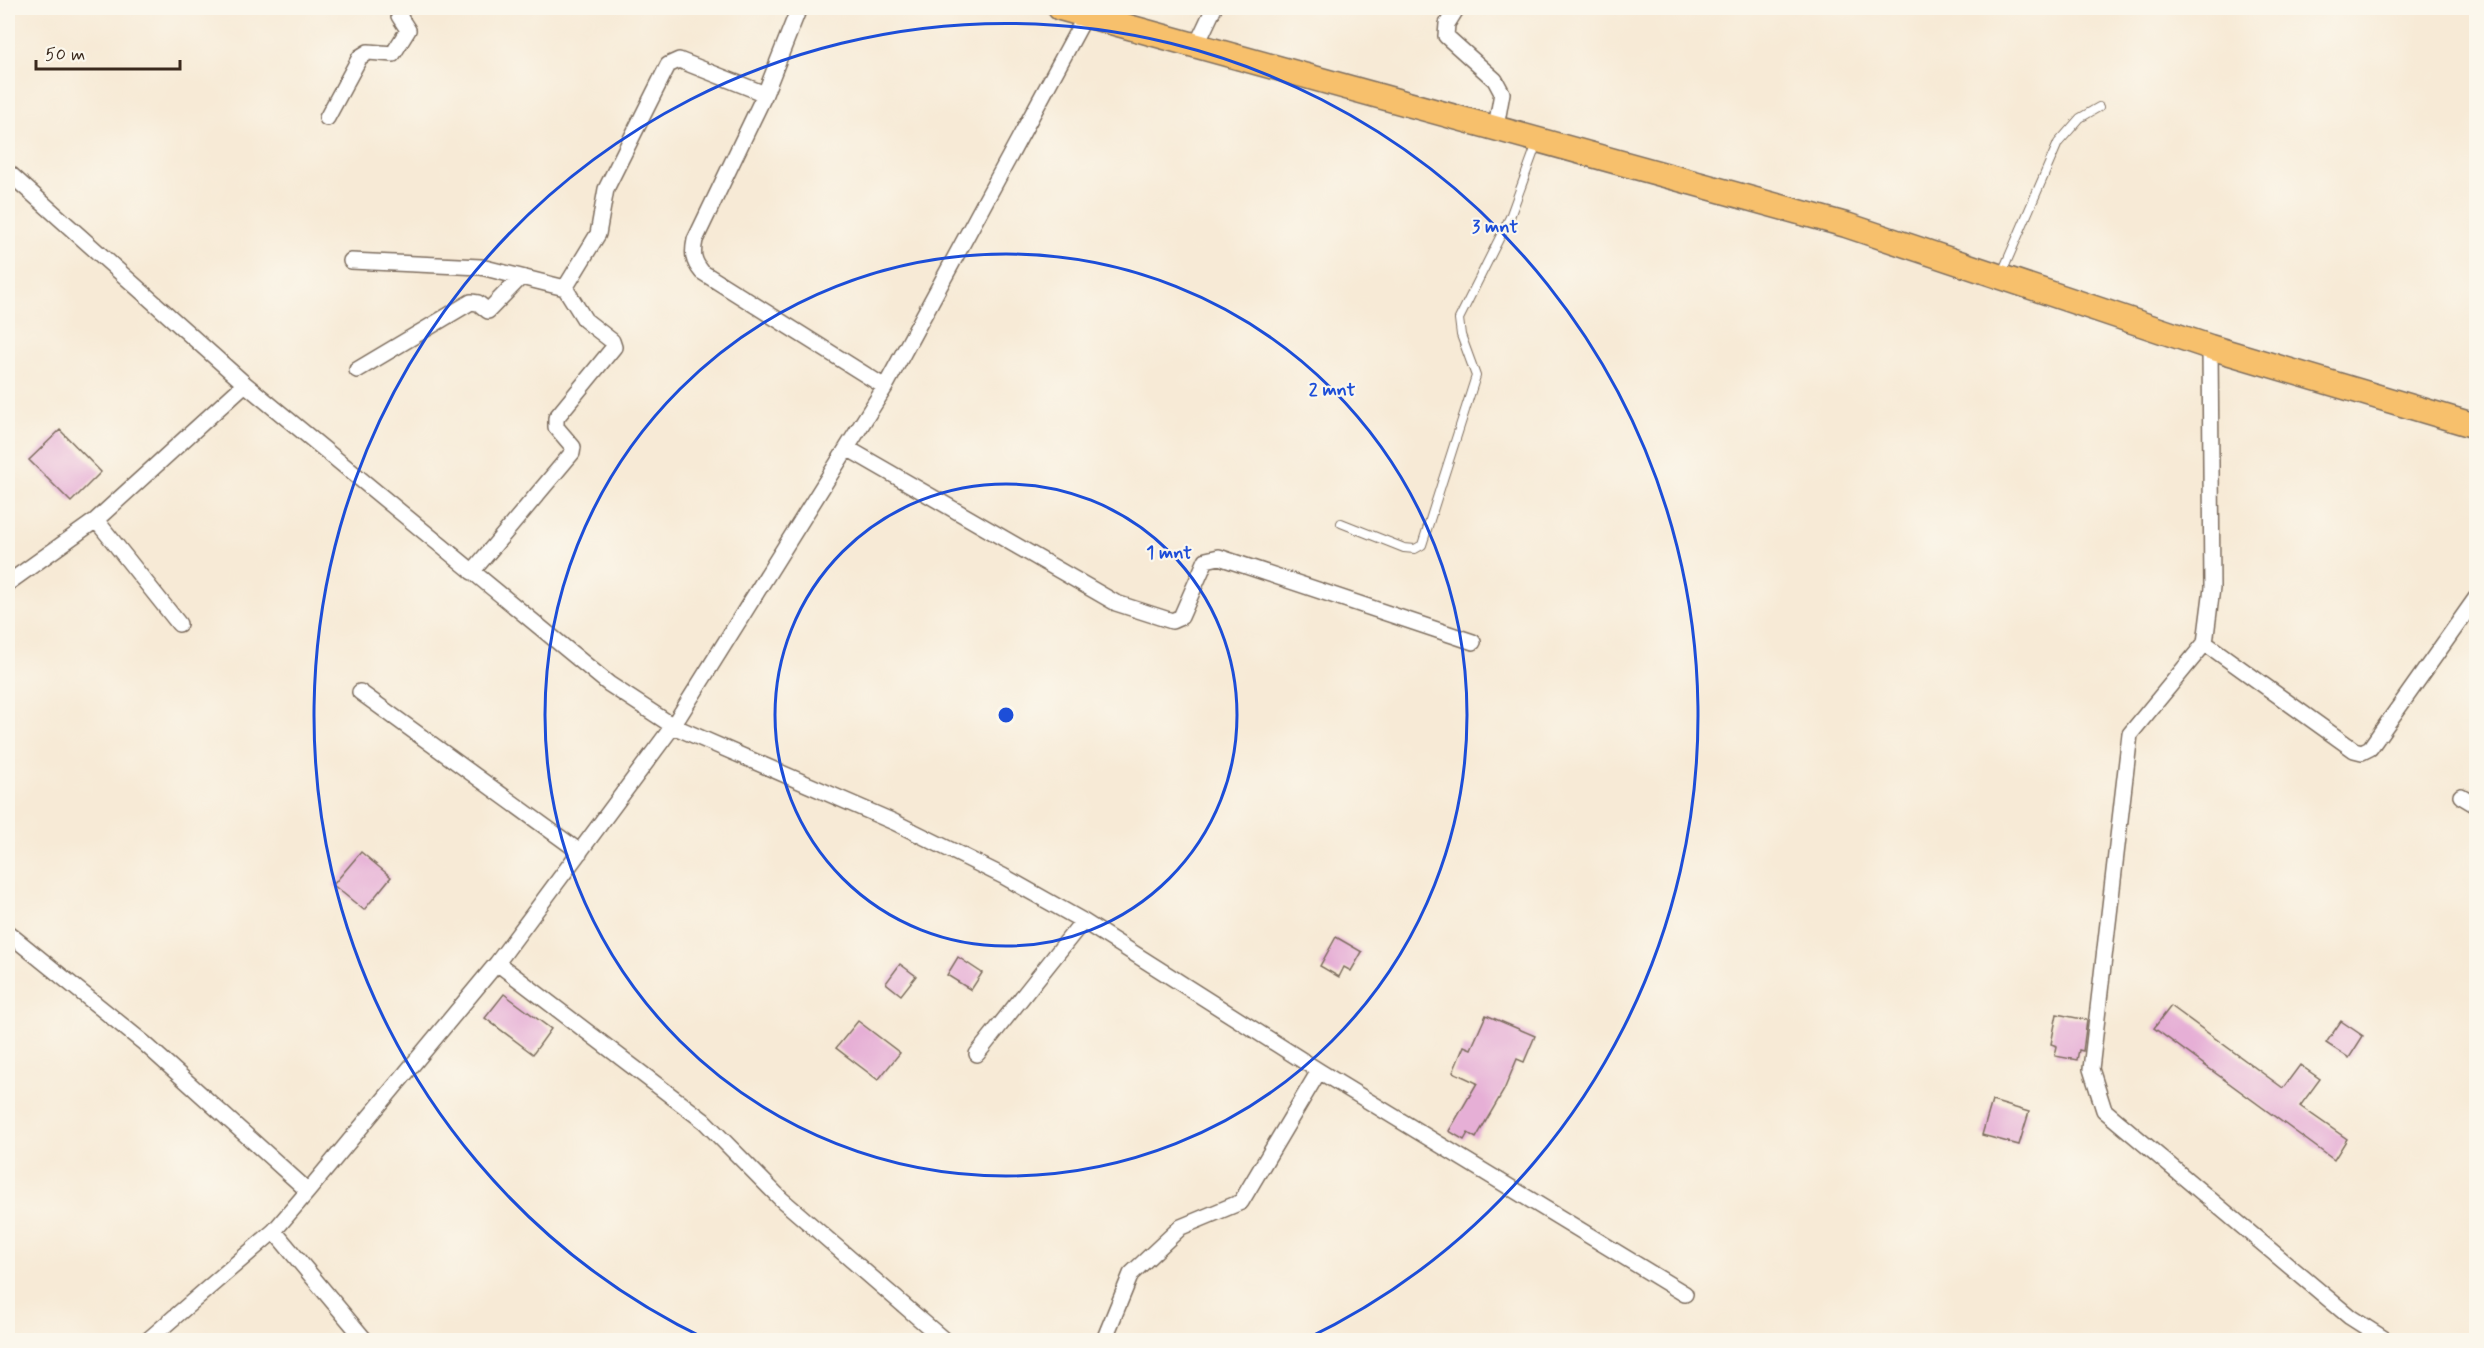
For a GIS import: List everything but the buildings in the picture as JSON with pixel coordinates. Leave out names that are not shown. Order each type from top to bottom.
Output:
[{"type":"main road","points":[[1060,8],[1846,225],[2210,346],[2476,426]]},
{"type":"street","points":[[327,118],[360,57],[368,52],[393,54],[400,46],[408,30],[400,18],[403,8]]},
{"type":"street","points":[[799,8],[765,94],[695,240],[692,254],[694,263],[702,272],[885,387]]},
{"type":"street","points":[[1197,44],[1214,8]]},
{"type":"street","points":[[1457,8],[1447,24],[1446,36],[1494,80],[1502,93],[1496,127]]},
{"type":"street","points":[[148,1341],[274,1231],[497,963],[673,726],[885,387],[1086,15]]},
{"type":"street","points":[[565,288],[598,234],[604,196],[613,172],[670,62],[679,60],[765,94]]},
{"type":"street","points":[[8,172],[245,384],[609,684],[673,726],[894,822],[1003,876],[1083,921],[1318,1071],[1685,1293]]},
{"type":"street","points":[[351,261],[481,267],[565,288],[579,313],[612,341],[614,347],[556,418],[556,427],[573,447],[572,453],[472,572]]},
{"type":"street","points":[[357,370],[471,302],[478,303],[488,311],[520,278]]},
{"type":"street","points":[[2210,346],[2212,588],[2205,643],[2130,735],[2091,1070],[2104,1110],[2350,1317],[2386,1341]]},
{"type":"street","points":[[8,583],[96,520],[245,384]]},
{"type":"street","points":[[847,448],[1116,603],[1172,621],[1181,617],[1206,560],[1220,557],[1473,642]]},
{"type":"street","points":[[96,520],[179,624]]},
{"type":"street","points":[[2205,643],[2354,750],[2362,752],[2370,748],[2476,598]]},
{"type":"street","points":[[360,692],[580,852]]},
{"type":"street","points":[[2461,796],[2476,806]]},
{"type":"street","points":[[977,1054],[1083,921]]},
{"type":"street","points":[[8,933],[144,1043],[308,1191]]},
{"type":"street","points":[[497,963],[704,1121],[781,1199],[944,1341]]},
{"type":"street","points":[[1104,1341],[1131,1274],[1181,1227],[1241,1202],[1318,1071]]},
{"type":"street","points":[[274,1231],[365,1341]]},
{"type":"lane","points":[[2001,276],[2058,143],[2080,118],[2099,107]]},
{"type":"lane","points":[[1341,523],[1404,548],[1415,549],[1422,545],[1476,375],[1461,335],[1459,319],[1510,217],[1539,139]]}]
